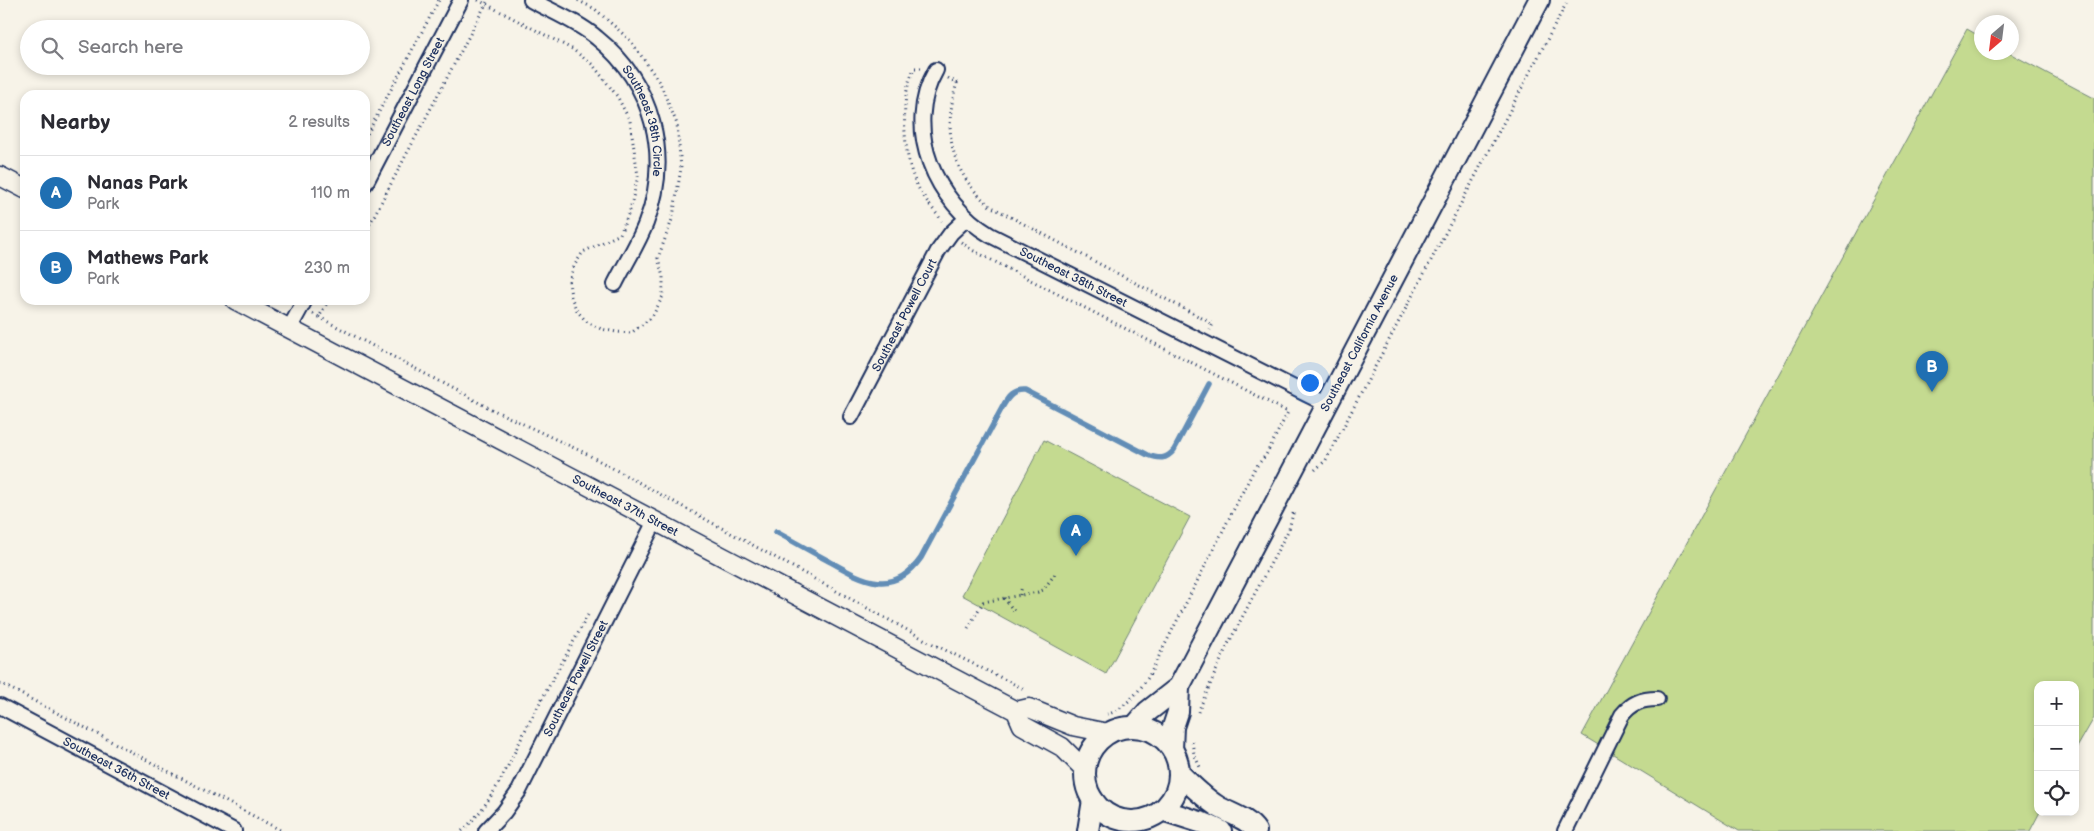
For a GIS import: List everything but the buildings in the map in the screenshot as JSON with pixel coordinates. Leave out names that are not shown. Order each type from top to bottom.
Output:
[{"type":"main road","name":"Southeast California Avenue","points":[[1134,727],[1152,708],[1179,687],[1539,0]]},
{"type":"main road","name":"Southeast California Avenue","points":[[1172,749],[1173,727],[1178,712],[1179,687]]},
{"type":"main road","points":[[1106,724],[1120,728],[1134,727],[1148,730],[1162,738],[1172,749],[1177,760],[1179,773],[1177,787],[1171,800],[1162,810],[1125,826],[1093,800],[1087,786],[1085,770],[1089,755],[1106,724]]},
{"type":"main road","points":[[1179,773],[1217,806],[1252,825],[1256,831]]},
{"type":"main road","points":[[1088,831],[1093,800]]},
{"type":"main road","points":[[1162,810],[1206,824],[1221,831]]},
{"type":"street","name":"Southeast Long Street","points":[[370,174],[461,0]]},
{"type":"street","name":"Southeast 38th Circle","points":[[531,0],[577,25],[596,37],[611,50],[630,73],[645,99],[652,120],[657,142],[658,165],[654,196],[646,224],[615,284]]},
{"type":"street","name":"Southeast 38th Street","points":[[936,70],[928,90],[924,110],[926,150],[941,188],[952,204],[967,218],[990,235],[1328,405]]},
{"type":"street","points":[[0,176],[20,187]]},
{"type":"street","name":"Southeast Powell Court","points":[[851,417],[938,251],[951,233],[967,218]]},
{"type":"street","name":"Southeast 37th Street","points":[[244,305],[1016,711],[1022,725],[1062,746],[1085,770]]},
{"type":"street","points":[[289,329],[301,305]]},
{"type":"street","name":"Southeast Powell Street","points":[[486,831],[504,812],[519,791],[648,518]]},
{"type":"street","points":[[1565,831],[1622,715],[1637,702],[1656,699]]},
{"type":"street","name":"Southeast 36th Street","points":[[0,706],[234,831]]},
{"type":"street","name":"Southeast 37th Street","points":[[1016,711],[1029,708],[1073,726],[1106,724]]},
{"type":"path","points":[[370,129],[439,0]]},
{"type":"path","points":[[478,0],[487,2],[547,34],[572,49],[593,65],[617,96],[630,121],[638,176],[630,210],[620,234],[583,252],[574,266],[570,281],[571,298],[577,311],[587,322],[601,329],[631,333],[652,317],[663,296],[663,277],[658,258],[673,217],[682,168],[677,124],[660,83],[631,41],[595,9],[577,0]]},
{"type":"path","points":[[1312,474],[1326,460],[1568,0]]},
{"type":"path","points":[[370,224],[487,2]]},
{"type":"path","points":[[1106,724],[1114,713],[1142,688],[1149,676],[1244,488],[1255,468],[1266,455],[1288,412],[972,250],[951,233],[915,182],[904,128],[911,74],[915,68],[936,70],[957,84],[951,102],[949,135],[959,170],[977,196],[997,210],[1213,324],[1204,342]]},
{"type":"path","points":[[319,318],[487,407],[584,453],[938,646],[1033,694]]},
{"type":"path","points":[[648,518],[652,490]]},
{"type":"path","points":[[1196,717],[1227,646],[1290,529],[1295,504]]},
{"type":"path","points":[[968,628],[983,602],[1043,590],[1055,574]]},
{"type":"path","points":[[1020,595],[1022,586]]},
{"type":"path","points":[[1004,598],[1014,611]]},
{"type":"path","points":[[462,831],[499,785],[530,721],[593,605]]},
{"type":"path","points":[[0,682],[282,831]]},
{"type":"green space","points":[[1967,29],[1974,33],[1974,60],[2019,60],[2019,58],[2094,98],[2094,718],[2079,744],[2079,681],[2034,681],[2034,816],[2038,816],[2030,831],[1739,831],[1582,735]]},
{"type":"green space","points":[[1044,440],[1190,517],[1106,674],[962,595]]},
{"type":"waterway","points":[[776,532],[864,579],[887,582],[899,578],[910,571],[921,558],[1003,406],[1014,393],[1025,391],[1148,455],[1162,458],[1168,456],[1174,450],[1209,384]]},
{"type":"place","name":"Mathews Park","points":[[1932,392]]},
{"type":"place","name":"Nanas Park","points":[[1076,556]]}]
